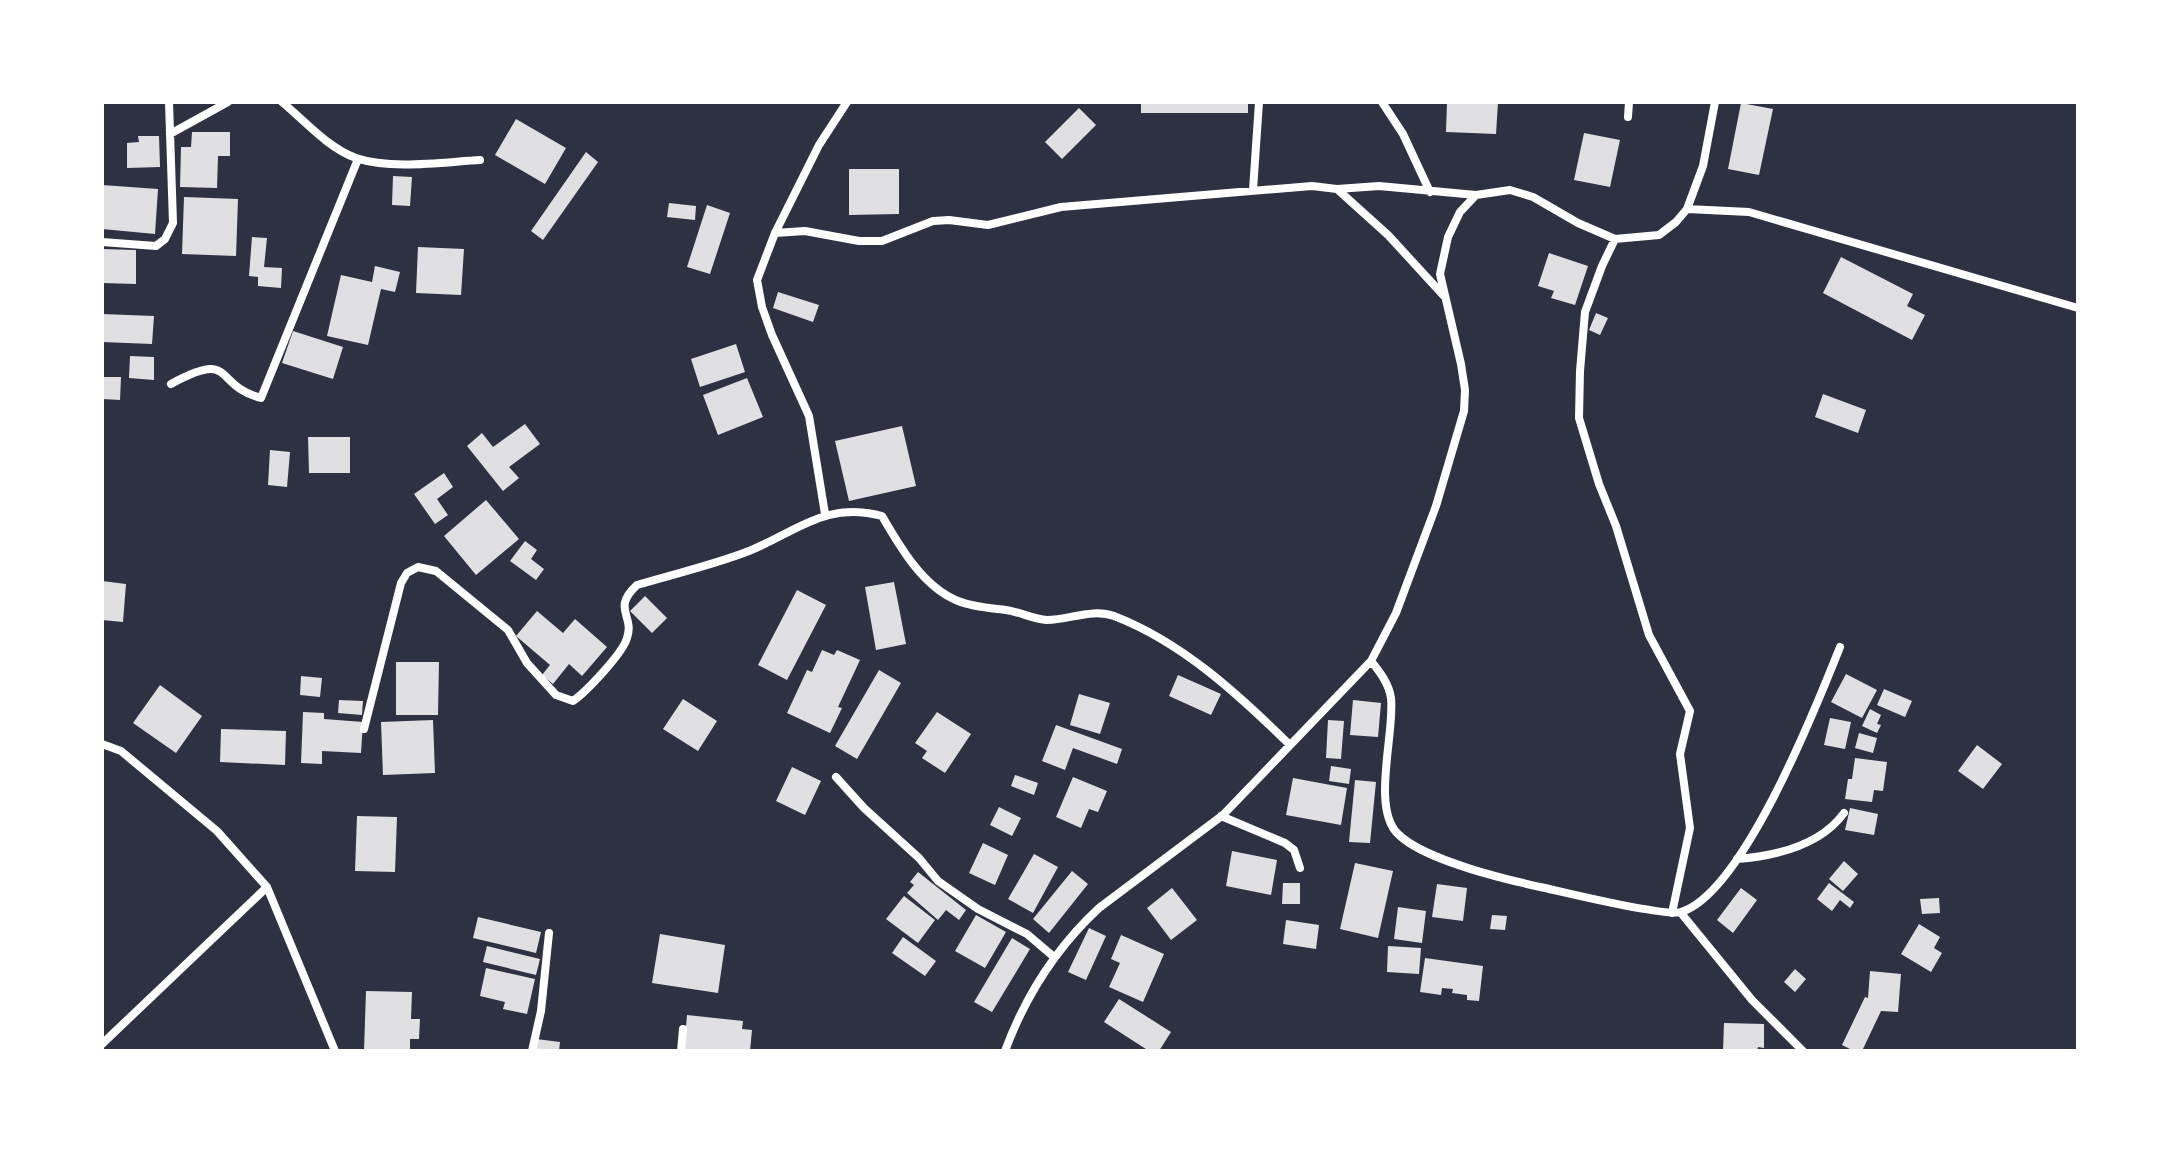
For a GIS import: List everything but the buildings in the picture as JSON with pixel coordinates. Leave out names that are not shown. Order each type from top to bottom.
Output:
[{"type":"street","points":[[102,242],[156,246],[165,239],[173,223],[169,102]]},
{"type":"street","points":[[170,134],[228,102]]},
{"type":"street","points":[[282,102],[336,148],[358,159],[402,164],[480,160]]},
{"type":"street","points":[[825,514],[809,416],[772,335],[757,280],[775,233],[819,145],[847,102]]},
{"type":"street","points":[[1253,190],[1259,102]]},
{"type":"street","points":[[1382,102],[1403,134],[1430,192]]},
{"type":"street","points":[[1628,117],[1629,102]]},
{"type":"street","points":[[775,233],[805,231],[859,241],[882,241],[933,221],[988,225],[1061,207],[1312,186],[1337,189],[1379,186],[1476,195],[1510,190],[1533,197],[1578,223],[1615,239],[1659,235],[1687,209],[1703,166],[1715,102]]},
{"type":"street","points":[[171,384],[207,368],[218,369],[251,396],[261,398],[358,159]]},
{"type":"street","points":[[1337,189],[1388,235],[1444,296]]},
{"type":"street","points":[[1005,1051],[1023,1010],[1054,957],[1081,925],[1221,816],[1371,661],[1396,613],[1436,506],[1464,411],[1461,364],[1440,274],[1448,237],[1460,212],[1476,195]]},
{"type":"street","points":[[1687,209],[1749,212],[2078,308]]},
{"type":"street","points":[[1615,239],[1585,312],[1579,418],[1649,635],[1690,711],[1680,754],[1690,828],[1676,913]]},
{"type":"street","points":[[364,729],[401,583],[407,573],[418,567],[436,571],[508,630],[527,663],[556,695],[573,701],[587,691],[627,639],[623,608],[627,595],[637,585],[749,551],[825,514],[864,511],[882,516],[906,559],[943,592],[958,601],[1044,620],[1092,613],[1110,614],[1187,656],[1245,701],[1290,745]]},
{"type":"street","points":[[1676,913],[1713,893],[1737,859],[1792,759],[1840,647]]},
{"type":"street","points":[[1371,661],[1386,681],[1391,698],[1385,795],[1390,823],[1398,834],[1428,852],[1506,879],[1676,913],[1752,1000],[1803,1051]]},
{"type":"street","points":[[102,744],[121,751],[217,831],[267,887],[335,1051]]},
{"type":"street","points":[[836,777],[864,808],[919,858],[938,881],[978,909],[1027,934],[1054,957]]},
{"type":"street","points":[[1737,859],[1799,846],[1825,832],[1844,813]]},
{"type":"street","points":[[1221,816],[1285,843],[1294,850],[1300,868]]},
{"type":"street","points":[[102,1044],[267,887]]},
{"type":"street","points":[[532,1051],[541,1011],[549,933]]},
{"type":"street","points":[[681,1051],[683,1029]]}]
